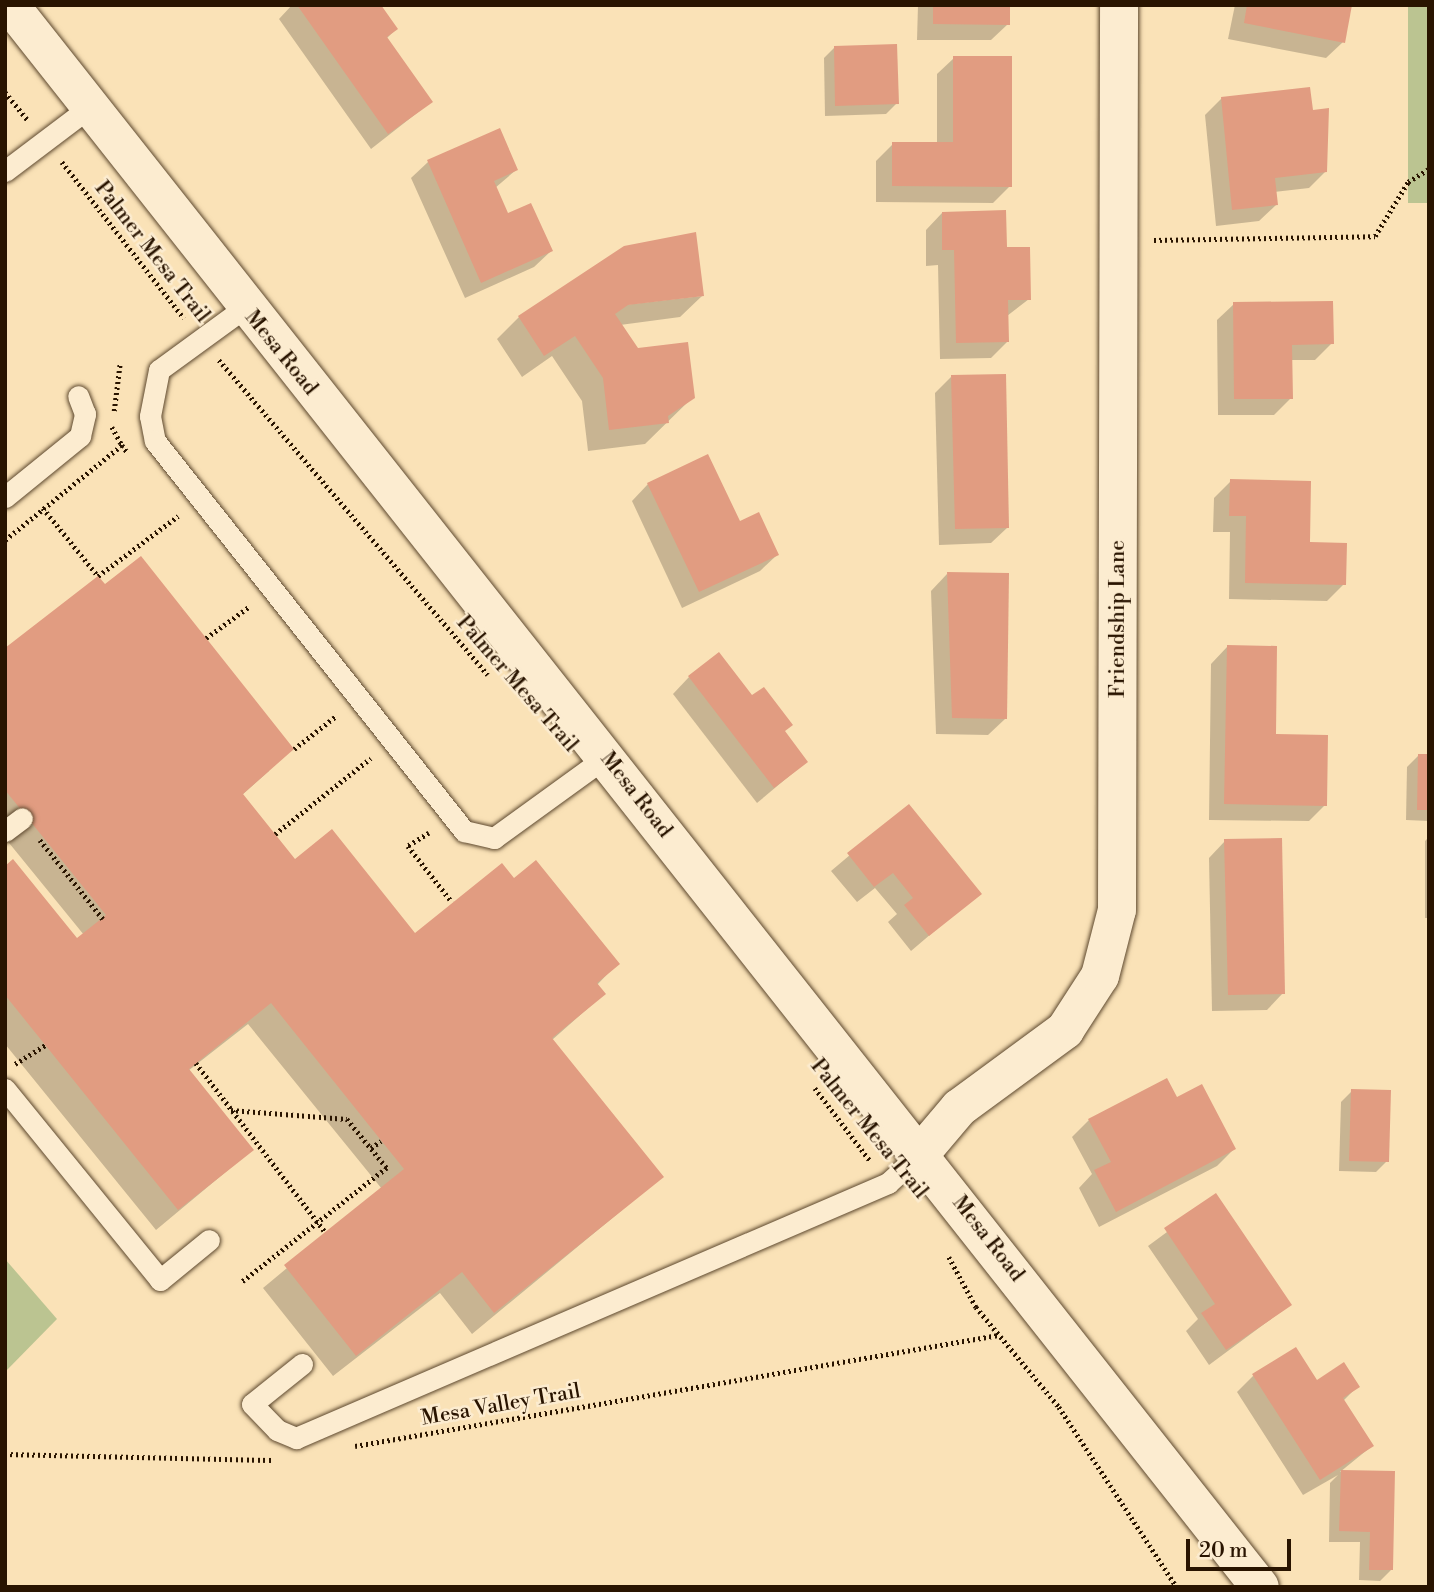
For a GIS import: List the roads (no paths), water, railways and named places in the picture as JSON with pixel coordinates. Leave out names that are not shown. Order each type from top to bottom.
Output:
[{"type":"main road","name":"Mesa Road","points":[[10,5],[91,106],[244,308],[921,1153],[1260,1587]]},
{"type":"main road","name":"Friendship Lane","points":[[921,1153],[959,1108],[1065,1030],[1095,985],[1111,943],[1117,910],[1119,5]]},
{"type":"lane","points":[[5,171],[91,106]]},
{"type":"lane","points":[[244,308],[159,370],[150,416],[155,441],[464,831],[479,839],[494,838],[606,757]]},
{"type":"lane","points":[[5,496],[80,436],[85,414],[78,396]]},
{"type":"lane","points":[[5,1089],[160,1280],[209,1240]]},
{"type":"lane","points":[[302,1364],[252,1404],[277,1430],[296,1438],[316,1433],[888,1183],[921,1153]]}]
